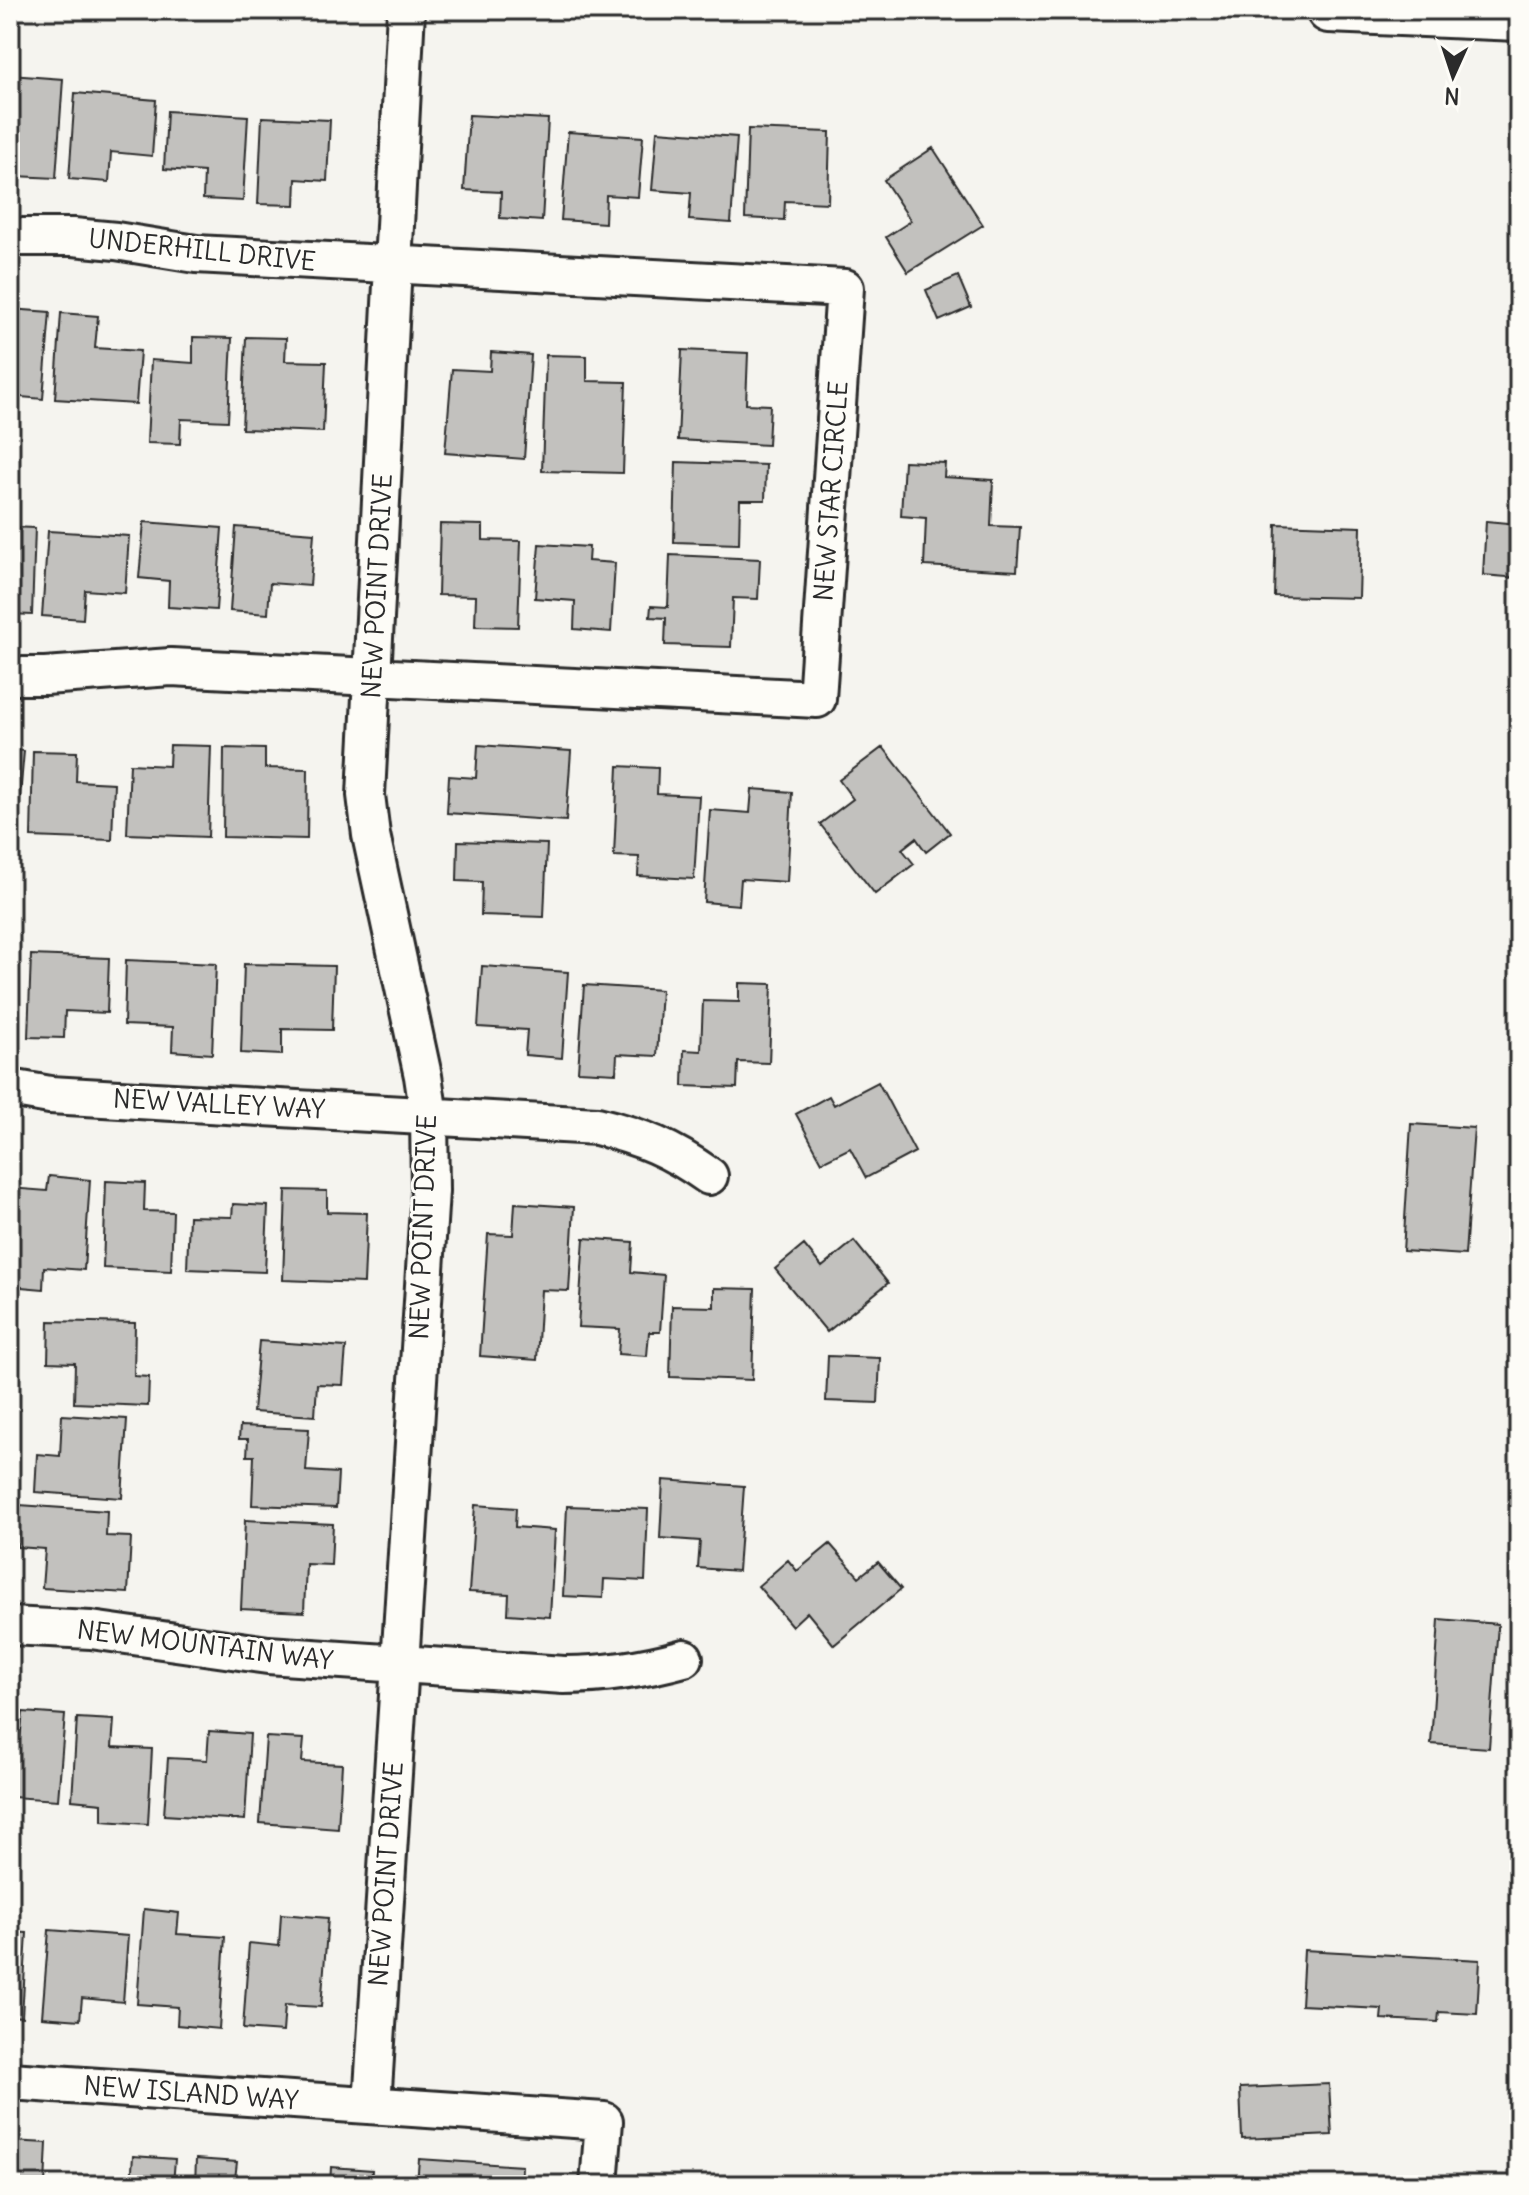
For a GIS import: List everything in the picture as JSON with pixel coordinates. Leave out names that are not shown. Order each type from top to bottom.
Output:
[{"type":"main road","points":[[1329,10],[1519,18]]},
{"type":"street","name":"NEW POINT DRIVE","points":[[372,2105],[430,1191],[429,1116],[423,1076],[368,808],[371,676],[406,10]]},
{"type":"street","name":"UNDERHILL DRIVE","points":[[10,237],[73,237],[196,254],[394,266]]},
{"type":"street","name":"NEW STAR CIRCLE","points":[[371,676],[817,699],[845,288],[394,266]]},
{"type":"street","points":[[10,676],[171,667],[371,676]]},
{"type":"street","name":"NEW VALLEY WAY","points":[[10,1088],[50,1095],[597,1126],[637,1136],[675,1152],[709,1176]]},
{"type":"street","name":"NEW MOUNTAIN WAY","points":[[10,1626],[91,1630],[268,1655],[564,1675],[603,1675],[684,1658]]},
{"type":"street","name":"NEW ISLAND WAY","points":[[10,2081],[372,2105]]},
{"type":"street","points":[[372,2105],[604,2121],[599,2185]]},
{"type":"building","points":[[10,75],[63,79],[56,178],[16,176],[18,150],[10,150]]},
{"type":"building","points":[[75,93],[156,100],[152,156],[111,152],[109,182],[69,179]]},
{"type":"building","points":[[167,111],[248,116],[243,201],[203,199],[204,172],[164,169]]},
{"type":"building","points":[[469,115],[548,119],[542,221],[500,218],[501,192],[464,190]]},
{"type":"building","points":[[262,117],[330,120],[327,181],[296,179],[295,205],[258,204]]},
{"type":"building","points":[[748,129],[830,132],[828,203],[785,201],[784,220],[745,218]]},
{"type":"building","points":[[657,131],[737,137],[731,223],[689,220],[691,193],[652,190]]},
{"type":"building","points":[[568,132],[643,137],[638,197],[606,195],[605,223],[561,220]]},
{"type":"building","points":[[933,148],[983,225],[908,272],[886,237],[911,221],[884,180]]},
{"type":"building","points":[[958,276],[971,307],[939,321],[926,290]]},
{"type":"building","points":[[10,309],[50,312],[43,399],[10,396]]},
{"type":"building","points":[[61,313],[98,316],[95,348],[140,351],[136,404],[55,399]]},
{"type":"building","points":[[193,337],[232,338],[228,421],[181,419],[180,444],[147,443],[151,360],[193,363]]},
{"type":"building","points":[[246,337],[286,338],[285,361],[326,362],[323,432],[242,429]]},
{"type":"building","points":[[682,350],[748,353],[746,404],[770,405],[768,445],[678,440]]},
{"type":"building","points":[[491,352],[531,355],[524,459],[445,453],[452,369],[490,371]]},
{"type":"building","points":[[546,355],[587,356],[587,381],[626,382],[623,473],[542,471]]},
{"type":"building","points":[[904,461],[945,463],[944,477],[993,480],[991,526],[1020,527],[1017,571],[924,566],[926,518],[901,516]]},
{"type":"building","points":[[676,462],[766,465],[765,500],[740,500],[739,544],[674,542]]},
{"type":"building","points":[[1486,521],[1519,524],[1519,578],[1483,575]]},
{"type":"building","points":[[144,522],[222,528],[216,610],[168,607],[169,581],[139,578]]},
{"type":"building","points":[[440,524],[483,525],[483,540],[521,541],[518,627],[475,626],[476,596],[438,595]]},
{"type":"building","points":[[1276,524],[1361,527],[1359,598],[1274,596]]},
{"type":"building","points":[[10,527],[35,528],[32,615],[10,614]]},
{"type":"building","points":[[236,527],[314,533],[310,586],[270,583],[268,614],[230,611]]},
{"type":"building","points":[[48,531],[129,536],[125,593],[85,590],[83,619],[42,616]]},
{"type":"building","points":[[539,544],[589,547],[588,561],[615,563],[611,632],[574,629],[575,601],[535,598]]},
{"type":"building","points":[[670,555],[760,559],[758,599],[733,598],[731,647],[665,645],[666,618],[650,617],[651,606],[668,607]]},
{"type":"building","points":[[170,745],[211,746],[208,837],[127,834],[130,764],[169,766]]},
{"type":"building","points":[[478,745],[571,751],[566,821],[447,813],[449,776],[476,778]]},
{"type":"building","points":[[883,747],[950,833],[926,852],[916,838],[902,849],[914,864],[875,894],[820,824],[853,799],[839,780]]},
{"type":"building","points":[[224,748],[265,749],[265,768],[308,769],[307,839],[223,837]]},
{"type":"building","points":[[10,749],[24,751],[16,841],[10,840]]},
{"type":"building","points":[[33,751],[77,752],[76,781],[114,783],[112,840],[31,837]]},
{"type":"building","points":[[618,766],[658,768],[657,794],[699,796],[694,879],[638,876],[639,857],[614,856]]},
{"type":"building","points":[[752,789],[792,792],[787,882],[741,879],[739,905],[704,902],[710,810],[750,813]]},
{"type":"building","points":[[458,841],[547,844],[544,917],[481,915],[482,882],[457,881]]},
{"type":"building","points":[[10,941],[16,942],[12,1031],[10,1031]]},
{"type":"building","points":[[31,955],[109,958],[107,1013],[65,1011],[64,1038],[28,1037]]},
{"type":"building","points":[[126,960],[216,964],[212,1054],[172,1051],[173,1027],[124,1025]]},
{"type":"building","points":[[244,964],[334,966],[332,1030],[282,1029],[282,1055],[241,1053]]},
{"type":"building","points":[[482,966],[568,972],[562,1058],[525,1055],[527,1030],[478,1027]]},
{"type":"building","points":[[739,983],[772,984],[769,1063],[738,1062],[737,1088],[683,1086],[684,1050],[701,1051],[703,1001],[739,1002]]},
{"type":"building","points":[[584,985],[661,990],[657,1056],[617,1054],[616,1073],[578,1071]]},
{"type":"building","points":[[878,1082],[915,1152],[866,1178],[850,1148],[822,1162],[796,1114],[829,1096],[834,1105]]},
{"type":"building","points":[[1411,1124],[1474,1128],[1465,1255],[1403,1251]]},
{"type":"building","points":[[49,1176],[90,1180],[84,1270],[44,1267],[43,1289],[10,1286],[10,1188],[47,1191]]},
{"type":"building","points":[[106,1181],[145,1183],[144,1211],[173,1212],[171,1271],[103,1268]]},
{"type":"building","points":[[286,1190],[327,1191],[327,1212],[367,1213],[364,1283],[283,1280]]},
{"type":"building","points":[[515,1203],[574,1207],[569,1291],[541,1290],[537,1360],[480,1356],[488,1234],[513,1235]]},
{"type":"building","points":[[233,1204],[268,1206],[265,1272],[187,1269],[189,1216],[232,1217]]},
{"type":"building","points":[[584,1238],[633,1242],[631,1272],[664,1275],[660,1332],[649,1332],[647,1356],[618,1354],[620,1329],[578,1327]]},
{"type":"building","points":[[854,1241],[888,1283],[827,1332],[775,1269],[804,1245],[822,1267]]},
{"type":"building","points":[[714,1288],[755,1289],[752,1380],[670,1377],[672,1306],[714,1307]]},
{"type":"building","points":[[49,1321],[135,1323],[134,1376],[149,1377],[148,1406],[74,1403],[75,1363],[48,1362]]},
{"type":"building","points":[[259,1341],[346,1347],[343,1385],[317,1384],[315,1416],[253,1412]]},
{"type":"building","points":[[828,1356],[880,1358],[878,1403],[826,1401]]},
{"type":"building","points":[[62,1415],[127,1419],[122,1498],[35,1492],[37,1454],[60,1456]]},
{"type":"building","points":[[240,1426],[309,1429],[306,1471],[338,1473],[336,1508],[252,1505],[254,1456],[247,1456],[248,1439],[239,1439]]},
{"type":"building","points":[[663,1480],[744,1486],[738,1571],[698,1568],[700,1541],[660,1538]]},
{"type":"building","points":[[19,1505],[107,1511],[106,1536],[131,1537],[128,1593],[42,1588],[45,1549],[17,1547]]},
{"type":"building","points":[[475,1505],[516,1508],[515,1527],[555,1530],[550,1617],[508,1614],[509,1594],[469,1592]]},
{"type":"building","points":[[567,1506],[648,1509],[645,1581],[604,1579],[603,1598],[563,1596]]},
{"type":"building","points":[[245,1520],[333,1524],[331,1565],[306,1564],[304,1612],[241,1609]]},
{"type":"building","points":[[830,1544],[859,1577],[878,1562],[901,1589],[834,1645],[807,1612],[792,1626],[758,1586],[788,1560],[797,1571]]},
{"type":"building","points":[[1439,1619],[1498,1624],[1489,1748],[1431,1744]]},
{"type":"building","points":[[23,1712],[65,1715],[58,1800],[12,1797],[10,1822],[10,1739],[20,1739]]},
{"type":"building","points":[[77,1718],[114,1720],[112,1747],[152,1749],[148,1824],[102,1821],[102,1803],[72,1800]]},
{"type":"building","points":[[209,1731],[250,1734],[245,1820],[164,1815],[168,1758],[207,1760]]},
{"type":"building","points":[[266,1737],[304,1739],[302,1762],[342,1764],[338,1829],[260,1823]]},
{"type":"building","points":[[144,1909],[179,1913],[177,1934],[225,1937],[219,2029],[177,2025],[178,2007],[137,2004]]},
{"type":"building","points":[[281,1914],[328,1918],[321,2007],[285,2005],[283,2032],[243,2029],[249,1943],[279,1946]]},
{"type":"building","points":[[49,1930],[128,1936],[123,2002],[82,1998],[80,2020],[42,2017]]},
{"type":"building","points":[[10,1932],[27,1933],[22,2017],[10,2016]]},
{"type":"building","points":[[1304,1950],[1480,1960],[1477,2014],[1439,2012],[1438,2022],[1381,2019],[1382,2009],[1301,2005]]},
{"type":"building","points":[[1329,2084],[1332,2135],[1242,2139],[1240,2088]]},
{"type":"building","points":[[10,2141],[47,2143],[45,2185],[10,2185]]},
{"type":"building","points":[[133,2156],[175,2159],[173,2185],[91,2185],[91,2182],[131,2184]]},
{"type":"building","points":[[196,2159],[237,2162],[235,2179],[276,2181],[276,2185],[195,2185]]},
{"type":"building","points":[[419,2159],[522,2166],[521,2185],[417,2185]]},
{"type":"building","points":[[331,2167],[372,2170],[371,2185],[330,2185]]}]
